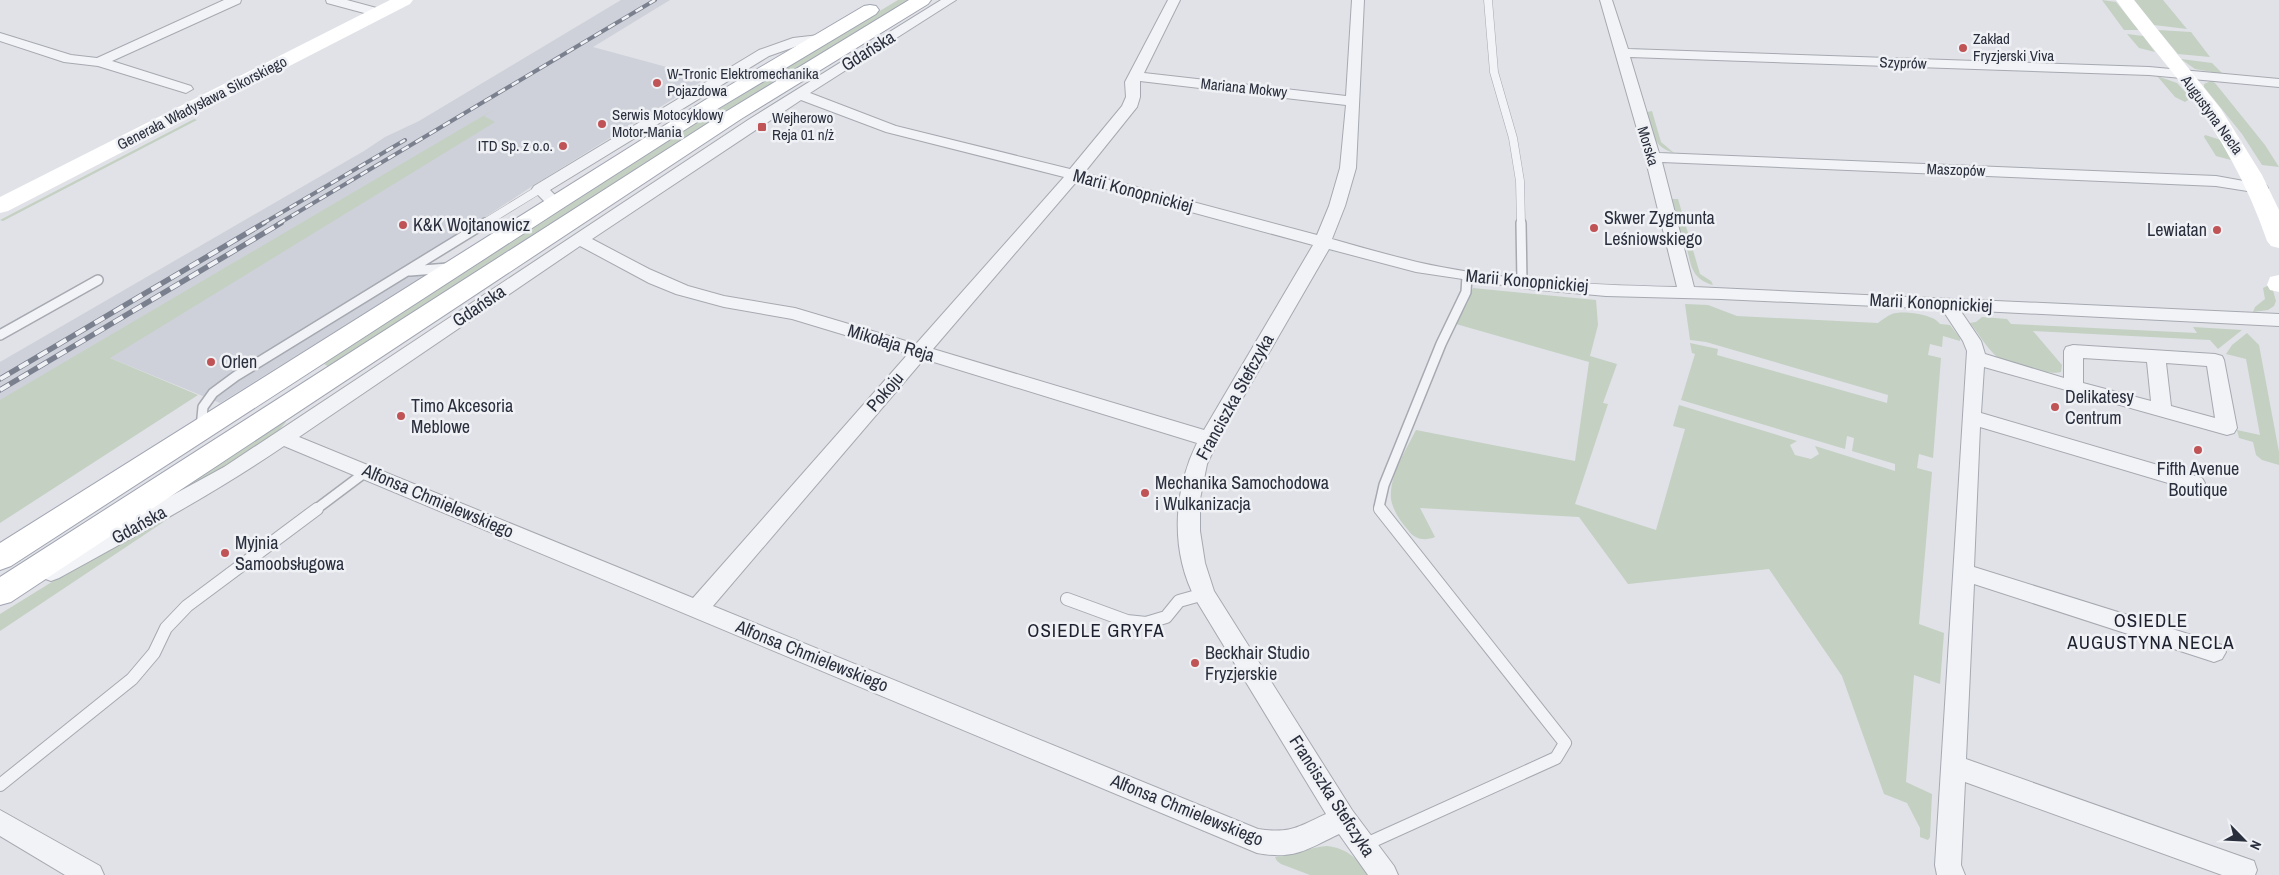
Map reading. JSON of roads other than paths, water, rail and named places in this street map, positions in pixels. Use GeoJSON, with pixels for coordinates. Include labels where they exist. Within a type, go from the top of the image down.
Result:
{"type":"FeatureCollection","features":[{"type":"Feature","properties":{"kind":"main road","name":"Generała Władysława Sikorskiego"},"geometry":{"type":"LineString","coordinates":[[0,206],[404,0]]}},
{"type":"Feature","properties":{"kind":"main road","name":"Gdańska"},"geometry":{"type":"LineString","coordinates":[[0,558],[452,268],[548,196],[886,0]]}},
{"type":"Feature","properties":{"kind":"main road","name":"Gdańska"},"geometry":{"type":"LineString","coordinates":[[0,593],[725,120],[922,0]]}},
{"type":"Feature","properties":{"kind":"main road","name":"Augustyna Necla"},"geometry":{"type":"LineString","coordinates":[[2125,0],[2231,137],[2260,188],[2279,241]]}},
{"type":"Feature","properties":{"kind":"street"},"geometry":{"type":"LineString","coordinates":[[99,62],[234,0]]}},
{"type":"Feature","properties":{"kind":"street"},"geometry":{"type":"LineString","coordinates":[[332,0],[379,13]]}},
{"type":"Feature","properties":{"kind":"street","name":"Gdańska"},"geometry":{"type":"LineString","coordinates":[[0,597],[180,502],[283,438],[799,94],[950,0]]}},
{"type":"Feature","properties":{"kind":"street"},"geometry":{"type":"LineString","coordinates":[[1135,76],[1174,0]]}},
{"type":"Feature","properties":{"kind":"street","name":"Franciszka Stefczyka"},"geometry":{"type":"LineString","coordinates":[[1358,0],[1351,144],[1348,168],[1323,242],[1209,439],[1196,466],[1190,493],[1188,537],[1195,573],[1204,594],[1343,819],[1384,875]]}},
{"type":"Feature","properties":{"kind":"street","name":"Morska"},"geometry":{"type":"LineString","coordinates":[[1606,0],[1652,157],[1687,293]]}},
{"type":"Feature","properties":{"kind":"street"},"geometry":{"type":"LineString","coordinates":[[0,36],[69,60],[99,62],[186,89]]}},
{"type":"Feature","properties":{"kind":"street","name":"Szyprów"},"geometry":{"type":"LineString","coordinates":[[1622,54],[2139,71],[2279,83]]}},
{"type":"Feature","properties":{"kind":"street","name":"Mariana Mokwy"},"geometry":{"type":"LineString","coordinates":[[1135,76],[1353,101]]}},
{"type":"Feature","properties":{"kind":"street","name":"Pokoju"},"geometry":{"type":"LineString","coordinates":[[697,609],[1074,175],[1132,103],[1134,93],[1132,82],[1135,76]]}},
{"type":"Feature","properties":{"kind":"street","name":"Marii Konopnickiej"},"geometry":{"type":"LineString","coordinates":[[799,94],[891,129],[1074,175],[1416,268],[1467,276],[1522,282],[1687,293],[2279,320]]}},
{"type":"Feature","properties":{"kind":"street","name":"Maszopów"},"geometry":{"type":"LineString","coordinates":[[1652,157],[2216,181],[2260,188]]}},
{"type":"Feature","properties":{"kind":"street","name":"Mikołaja Reja"},"geometry":{"type":"LineString","coordinates":[[579,239],[682,290],[703,297],[795,314],[1209,439]]}},
{"type":"Feature","properties":{"kind":"street"},"geometry":{"type":"LineString","coordinates":[[1947,304],[1972,341],[1976,358],[1971,417],[1948,866],[1951,875]]}},
{"type":"Feature","properties":{"kind":"street"},"geometry":{"type":"LineString","coordinates":[[1976,358],[2074,387],[2227,428],[2215,360],[2073,351],[2074,387]]}},
{"type":"Feature","properties":{"kind":"street"},"geometry":{"type":"LineString","coordinates":[[2156,356],[2162,411]]}},
{"type":"Feature","properties":{"kind":"street"},"geometry":{"type":"LineString","coordinates":[[1971,417],[2195,483]]}},
{"type":"Feature","properties":{"kind":"street","name":"Alfonsa Chmielewskiego"},"geometry":{"type":"LineString","coordinates":[[283,438],[367,471],[1257,841],[1275,844],[1293,843],[1343,819]]}},
{"type":"Feature","properties":{"kind":"street"},"geometry":{"type":"LineString","coordinates":[[1964,572],[2214,652]]}},
{"type":"Feature","properties":{"kind":"street"},"geometry":{"type":"LineString","coordinates":[[1953,766],[2244,870]]}},
{"type":"Feature","properties":{"kind":"street"},"geometry":{"type":"LineString","coordinates":[[0,822],[90,875]]}},
{"type":"Feature","properties":{"kind":"lane"},"geometry":{"type":"LineString","coordinates":[[1488,0],[1494,72],[1513,138],[1520,181],[1522,282]]}},
{"type":"Feature","properties":{"kind":"lane"},"geometry":{"type":"LineString","coordinates":[[201,428],[203,407],[213,393],[236,376],[409,271],[548,196]]}},
{"type":"Feature","properties":{"kind":"lane"},"geometry":{"type":"LineString","coordinates":[[409,271],[452,268]]}},
{"type":"Feature","properties":{"kind":"lane"},"geometry":{"type":"LineString","coordinates":[[1363,846],[1556,758],[1564,743],[1379,507],[1384,485],[1414,415],[1441,344],[1466,292],[1467,276]]}},
{"type":"Feature","properties":{"kind":"lane"},"geometry":{"type":"LineString","coordinates":[[0,335],[98,280]]}},
{"type":"Feature","properties":{"kind":"lane"},"geometry":{"type":"LineString","coordinates":[[0,785],[132,679],[154,653],[166,628],[187,606],[367,471]]}},
{"type":"Feature","properties":{"kind":"lane"},"geometry":{"type":"LineString","coordinates":[[1067,599],[1127,621],[1146,623],[1166,617],[1179,601],[1204,594]]}},
{"type":"Feature","properties":{"kind":"railway"},"geometry":{"type":"LineString","coordinates":[[278,224],[655,0]]}},
{"type":"Feature","properties":{"kind":"railway"},"geometry":{"type":"LineString","coordinates":[[262,224],[405,140]]}},
{"type":"Feature","properties":{"kind":"railway"},"geometry":{"type":"LineString","coordinates":[[0,379],[264,223]]}},
{"type":"Feature","properties":{"kind":"railway"},"geometry":{"type":"LineString","coordinates":[[0,390],[281,223]]}},
{"type":"Feature","properties":{"kind":"place","name":"Zakład Fryzjerski Viva"},"geometry":{"type":"Point","coordinates":[1963,48]}},
{"type":"Feature","properties":{"kind":"place","name":"W-Tronic Elektromechanika Pojazdowa"},"geometry":{"type":"Point","coordinates":[657,83]}},
{"type":"Feature","properties":{"kind":"place","name":"Serwis Motocyklowy Motor-Mania"},"geometry":{"type":"Point","coordinates":[602,124]}},
{"type":"Feature","properties":{"kind":"place","name":"Wejherowo Reja 01 n/ż"},"geometry":{"type":"Point","coordinates":[762,127]}},
{"type":"Feature","properties":{"kind":"place","name":"ITD Sp. z o.o."},"geometry":{"type":"Point","coordinates":[563,146]}},
{"type":"Feature","properties":{"kind":"place","name":"K&K Wojtanowicz"},"geometry":{"type":"Point","coordinates":[403,225]}},
{"type":"Feature","properties":{"kind":"place","name":"Skwer Zygmunta Leśniowskiego"},"geometry":{"type":"Point","coordinates":[1594,228]}},
{"type":"Feature","properties":{"kind":"place","name":"Lewiatan"},"geometry":{"type":"Point","coordinates":[2217,230]}},
{"type":"Feature","properties":{"kind":"place","name":"Orlen"},"geometry":{"type":"Point","coordinates":[211,362]}},
{"type":"Feature","properties":{"kind":"place","name":"Delikatesy Centrum"},"geometry":{"type":"Point","coordinates":[2055,407]}},
{"type":"Feature","properties":{"kind":"place","name":"Timo Akcesoria Meblowe"},"geometry":{"type":"Point","coordinates":[401,416]}},
{"type":"Feature","properties":{"kind":"place","name":"Fifth Avenue Boutique"},"geometry":{"type":"Point","coordinates":[2198,450]}},
{"type":"Feature","properties":{"kind":"place","name":"Mechanika Samochodowa i Wulkanizacja"},"geometry":{"type":"Point","coordinates":[1145,493]}},
{"type":"Feature","properties":{"kind":"place","name":"Myjnia Samoobsługowa"},"geometry":{"type":"Point","coordinates":[225,553]}},
{"type":"Feature","properties":{"kind":"place","name":"Beckhair Studio Fryzjerskie"},"geometry":{"type":"Point","coordinates":[1195,663]}},
{"type":"Feature","properties":{"kind":"district","name":"OSIEDLE GRYFA"},"geometry":{"type":"Point","coordinates":[1096,630]}},
{"type":"Feature","properties":{"kind":"district","name":"OSIEDLE AUGUSTYNA NECLA"},"geometry":{"type":"Point","coordinates":[2151,631]}}]}
